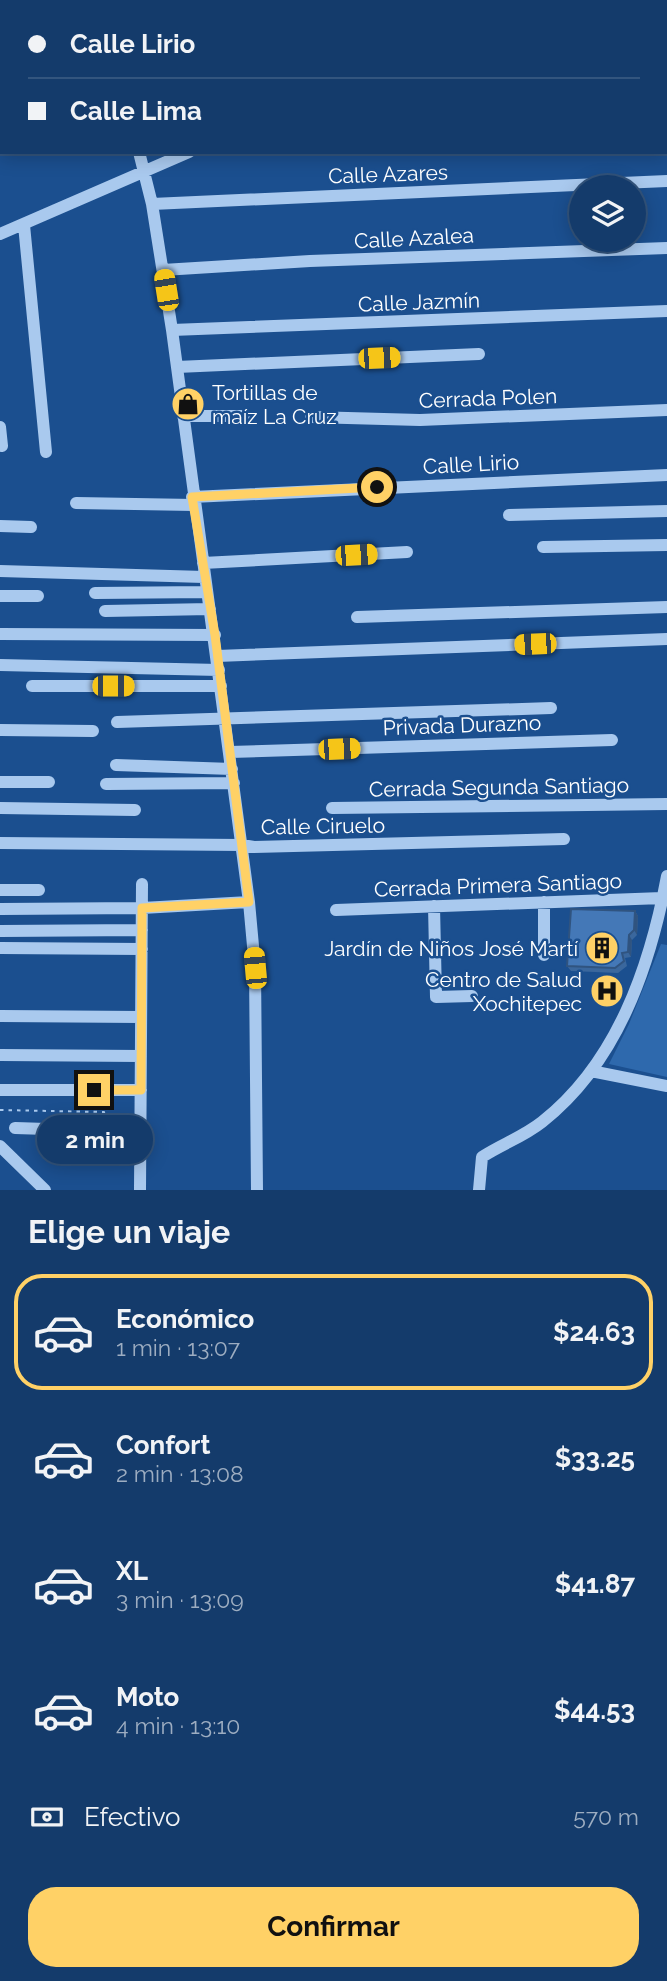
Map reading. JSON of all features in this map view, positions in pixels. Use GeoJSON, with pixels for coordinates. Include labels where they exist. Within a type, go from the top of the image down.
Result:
{"type":"FeatureCollection","features":[{"type":"Feature","properties":{"kind":"street"},"geometry":{"type":"LineString","coordinates":[[140,154],[152,204],[172,330],[249,902],[255,968],[257,1190]]}},
{"type":"Feature","properties":{"kind":"street"},"geometry":{"type":"LineString","coordinates":[[0,234],[185,154]]}},
{"type":"Feature","properties":{"kind":"street","name":"Calle Azares"},"geometry":{"type":"LineString","coordinates":[[152,204],[667,181]]}},
{"type":"Feature","properties":{"kind":"street"},"geometry":{"type":"LineString","coordinates":[[24,225],[46,452]]}},
{"type":"Feature","properties":{"kind":"street","name":"Calle Azalea"},"geometry":{"type":"LineString","coordinates":[[163,270],[310,261],[667,248]]}},
{"type":"Feature","properties":{"kind":"street","name":"Calle Jazmín"},"geometry":{"type":"LineString","coordinates":[[172,330],[667,311]]}},
{"type":"Feature","properties":{"kind":"street"},"geometry":{"type":"LineString","coordinates":[[177,367],[479,354]]}},
{"type":"Feature","properties":{"kind":"street","name":"Cerrada Polen"},"geometry":{"type":"LineString","coordinates":[[311,417],[420,420],[667,410]]}},
{"type":"Feature","properties":{"kind":"street"},"geometry":{"type":"LineString","coordinates":[[183,416],[246,416]]}},
{"type":"Feature","properties":{"kind":"street"},"geometry":{"type":"LineString","coordinates":[[0,427],[2,446]]}},
{"type":"Feature","properties":{"kind":"street","name":"Calle Lirio"},"geometry":{"type":"LineString","coordinates":[[76,503],[193,501],[667,475]]}},
{"type":"Feature","properties":{"kind":"street"},"geometry":{"type":"LineString","coordinates":[[509,515],[667,511]]}},
{"type":"Feature","properties":{"kind":"street"},"geometry":{"type":"LineString","coordinates":[[0,526],[31,527]]}},
{"type":"Feature","properties":{"kind":"street"},"geometry":{"type":"LineString","coordinates":[[543,547],[667,545]]}},
{"type":"Feature","properties":{"kind":"street"},"geometry":{"type":"LineString","coordinates":[[202,563],[407,552]]}},
{"type":"Feature","properties":{"kind":"street"},"geometry":{"type":"LineString","coordinates":[[0,572],[204,577]]}},
{"type":"Feature","properties":{"kind":"street"},"geometry":{"type":"LineString","coordinates":[[94,593],[207,592]]}},
{"type":"Feature","properties":{"kind":"street"},"geometry":{"type":"LineString","coordinates":[[0,596],[38,596]]}},
{"type":"Feature","properties":{"kind":"street"},"geometry":{"type":"LineString","coordinates":[[357,617],[667,607]]}},
{"type":"Feature","properties":{"kind":"street"},"geometry":{"type":"LineString","coordinates":[[105,611],[211,609]]}},
{"type":"Feature","properties":{"kind":"street"},"geometry":{"type":"LineString","coordinates":[[0,634],[215,635]]}},
{"type":"Feature","properties":{"kind":"street"},"geometry":{"type":"LineString","coordinates":[[0,665],[218,663],[667,639]]}},
{"type":"Feature","properties":{"kind":"street"},"geometry":{"type":"LineString","coordinates":[[32,685],[221,686]]}},
{"type":"Feature","properties":{"kind":"street"},"geometry":{"type":"LineString","coordinates":[[117,722],[551,708]]}},
{"type":"Feature","properties":{"kind":"street"},"geometry":{"type":"LineString","coordinates":[[0,730],[93,731]]}},
{"type":"Feature","properties":{"kind":"street","name":"Privada Durazno"},"geometry":{"type":"LineString","coordinates":[[230,752],[612,740]]}},
{"type":"Feature","properties":{"kind":"street"},"geometry":{"type":"LineString","coordinates":[[116,765],[232,769]]}},
{"type":"Feature","properties":{"kind":"street"},"geometry":{"type":"LineString","coordinates":[[0,782],[49,782]]}},
{"type":"Feature","properties":{"kind":"street"},"geometry":{"type":"LineString","coordinates":[[106,784],[234,783]]}},
{"type":"Feature","properties":{"kind":"street","name":"Cerrada Segunda Santiago"},"geometry":{"type":"LineString","coordinates":[[332,808],[667,804]]}},
{"type":"Feature","properties":{"kind":"street"},"geometry":{"type":"LineString","coordinates":[[0,808],[135,810]]}},
{"type":"Feature","properties":{"kind":"street","name":"Calle Ciruelo"},"geometry":{"type":"LineString","coordinates":[[0,843],[254,847],[564,839]]}},
{"type":"Feature","properties":{"kind":"street"},"geometry":{"type":"LineString","coordinates":[[140,1190],[142,884]]}},
{"type":"Feature","properties":{"kind":"street"},"geometry":{"type":"LineString","coordinates":[[479,1190],[482,1157],[523,1137],[566,1101],[614,1037],[645,965],[665,887]]}},
{"type":"Feature","properties":{"kind":"street","name":"Cerrada Primera Santiago"},"geometry":{"type":"LineString","coordinates":[[336,910],[544,902],[665,887]]}},
{"type":"Feature","properties":{"kind":"street"},"geometry":{"type":"LineString","coordinates":[[0,890],[39,890]]}},
{"type":"Feature","properties":{"kind":"street"},"geometry":{"type":"LineString","coordinates":[[0,909],[142,908],[249,902]]}},
{"type":"Feature","properties":{"kind":"street"},"geometry":{"type":"LineString","coordinates":[[544,902],[544,955]]}},
{"type":"Feature","properties":{"kind":"street"},"geometry":{"type":"LineString","coordinates":[[434,906],[436,997],[472,996]]}},
{"type":"Feature","properties":{"kind":"street"},"geometry":{"type":"LineString","coordinates":[[0,931],[142,930]]}},
{"type":"Feature","properties":{"kind":"street"},"geometry":{"type":"LineString","coordinates":[[0,948],[142,949]]}},
{"type":"Feature","properties":{"kind":"street"},"geometry":{"type":"LineString","coordinates":[[0,1016],[141,1017]]}},
{"type":"Feature","properties":{"kind":"street"},"geometry":{"type":"LineString","coordinates":[[0,1055],[141,1056]]}},
{"type":"Feature","properties":{"kind":"street"},"geometry":{"type":"LineString","coordinates":[[591,1071],[667,1086]]}},
{"type":"Feature","properties":{"kind":"street"},"geometry":{"type":"LineString","coordinates":[[0,1090],[141,1090]]}},
{"type":"Feature","properties":{"kind":"street"},"geometry":{"type":"LineString","coordinates":[[15,1128],[141,1132]]}},
{"type":"Feature","properties":{"kind":"street"},"geometry":{"type":"LineString","coordinates":[[0,1146],[45,1190]]}},
{"type":"Feature","properties":{"kind":"street"},"geometry":{"type":"LineString","coordinates":[[0,1163],[17,1163]]}},
{"type":"Feature","properties":{"kind":"path"},"geometry":{"type":"LineString","coordinates":[[0,1110],[104,1112],[107,1129]]}},
{"type":"Feature","properties":{"kind":"shaded area"},"geometry":{"type":"Polygon","coordinates":[[[661,944],[667,945],[667,1077],[609,1064],[629,1024],[661,944]]]}},
{"type":"Feature","properties":{"kind":"building","name":"Jardín de Niños José Martí"},"geometry":{"type":"Polygon","coordinates":[[[571,909],[635,911],[634,930],[629,935],[628,952],[622,953],[624,961],[615,968],[567,966],[571,909]]]}},
{"type":"Feature","properties":{"kind":"place","name":"Tortillas de maíz La Cruz"},"geometry":{"type":"Point","coordinates":[188,404]}},
{"type":"Feature","properties":{"kind":"place","name":"Jardín de Niños José Martí"},"geometry":{"type":"Point","coordinates":[602,948]}},
{"type":"Feature","properties":{"kind":"place","name":"Centro de Salud Xochitepec"},"geometry":{"type":"Point","coordinates":[607,991]}},
{"type":"Feature","properties":{"kind":"route"},"geometry":{"type":"LineString","coordinates":[[94,1090],[141,1090],[142,908],[249,902],[215,635],[192,497],[377,487]]}}]}
